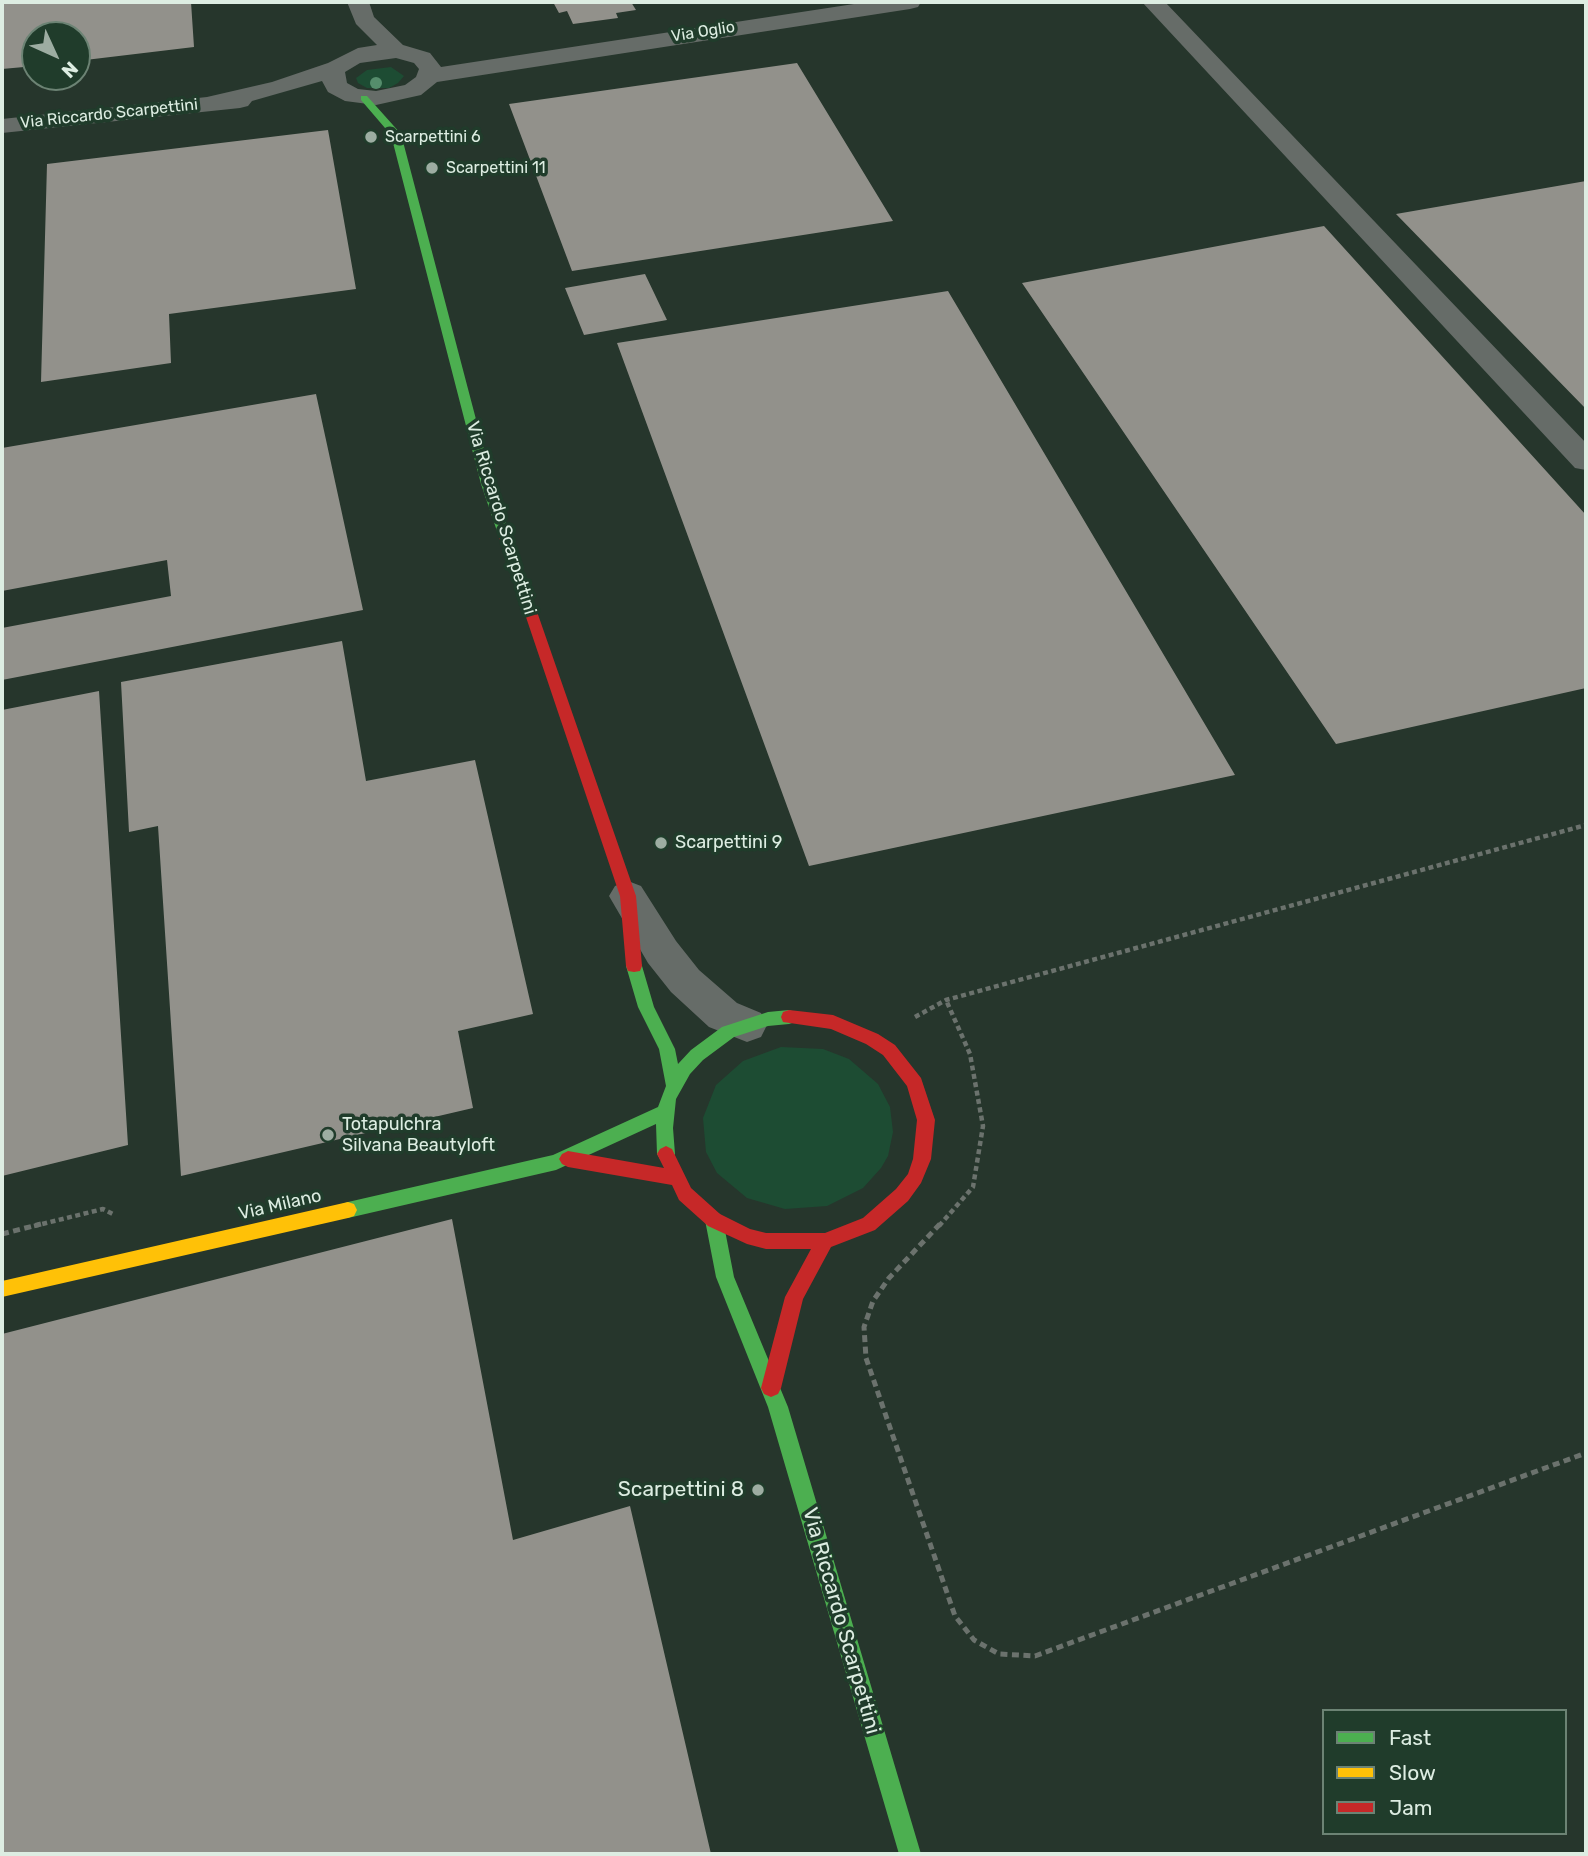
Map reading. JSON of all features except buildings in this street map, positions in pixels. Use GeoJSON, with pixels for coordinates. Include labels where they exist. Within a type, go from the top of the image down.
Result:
{"type":"FeatureCollection","features":[{"type":"Feature","properties":{"kind":"street","name":"Via Oglio"},"geometry":{"type":"LineString","coordinates":[[354,95],[390,97],[421,75],[857,5],[910,2]]}},
{"type":"Feature","properties":{"kind":"street"},"geometry":{"type":"LineString","coordinates":[[1153,2],[1586,461]]}},
{"type":"Feature","properties":{"kind":"street"},"geometry":{"type":"LineString","coordinates":[[361,11],[421,75],[396,134]]}},
{"type":"Feature","properties":{"kind":"street"},"geometry":{"type":"LineString","coordinates":[[354,95],[332,81],[344,63],[361,11]]}},
{"type":"Feature","properties":{"kind":"street","name":"Via Riccardo Scarpettini"},"geometry":{"type":"LineString","coordinates":[[216,102],[279,88],[381,51],[396,51]]}},
{"type":"Feature","properties":{"kind":"street","name":"Via Riccardo Scarpettini"},"geometry":{"type":"LineString","coordinates":[[2,127],[216,102],[354,95],[396,134],[487,484],[628,896],[662,952],[685,981],[723,1015],[747,1025]]}},
{"type":"Feature","properties":{"kind":"street","name":"Via Riccardo Scarpettini"},"geometry":{"type":"LineString","coordinates":[[628,896],[635,974],[646,1007],[667,1049],[674,1085]]}},
{"type":"Feature","properties":{"kind":"street"},"geometry":{"type":"LineString","coordinates":[[812,1018],[853,1029],[889,1051],[915,1083],[922,1100],[926,1139],[915,1178],[902,1195],[869,1224],[825,1241],[766,1241],[747,1236],[713,1220],[685,1194],[664,1146],[666,1111],[674,1085],[697,1055],[729,1032],[747,1025],[768,1019],[812,1018]]}},
{"type":"Feature","properties":{"kind":"street","name":"Via Milano"},"geometry":{"type":"LineString","coordinates":[[2,1289],[568,1159],[666,1111]]}},
{"type":"Feature","properties":{"kind":"street","name":"Via Milano"},"geometry":{"type":"LineString","coordinates":[[568,1159],[676,1178]]}},
{"type":"Feature","properties":{"kind":"street","name":"Via Riccardo Scarpettini"},"geometry":{"type":"LineString","coordinates":[[713,1220],[725,1277],[771,1388],[910,1854]]}},
{"type":"Feature","properties":{"kind":"street"},"geometry":{"type":"LineString","coordinates":[[771,1388],[794,1297],[825,1241]]}},
{"type":"Feature","properties":{"kind":"path"},"geometry":{"type":"LineString","coordinates":[[1586,825],[946,1000],[970,1054],[983,1126],[973,1187],[889,1278],[873,1301],[864,1327],[866,1358],[955,1616],[974,1640],[999,1654],[1035,1656],[1586,1453]]}},
{"type":"Feature","properties":{"kind":"path"},"geometry":{"type":"LineString","coordinates":[[2,1234],[103,1209],[124,1220]]}},
{"type":"Feature","properties":{"kind":"green space"},"geometry":{"type":"Polygon","coordinates":[[[391,67],[404,76],[389,88],[367,88],[358,83],[356,78],[367,70],[391,67]]]}},
{"type":"Feature","properties":{"kind":"green space"},"geometry":{"type":"Polygon","coordinates":[[[781,1047],[823,1049],[849,1059],[878,1084],[890,1107],[893,1132],[888,1156],[881,1168],[863,1188],[827,1206],[785,1209],[747,1198],[717,1173],[706,1152],[703,1118],[716,1085],[743,1061],[781,1047]]]}},
{"type":"Feature","properties":{"kind":"traffic: fast"},"geometry":{"type":"LineString","coordinates":[[364,98],[396,134],[487,484],[505,537]]}},
{"type":"Feature","properties":{"kind":"traffic: fast"},"geometry":{"type":"LineString","coordinates":[[634,966],[646,1007],[667,1049],[674,1085]]}},
{"type":"Feature","properties":{"kind":"traffic: fast"},"geometry":{"type":"LineString","coordinates":[[666,1154],[664,1128],[668,1098],[684,1069],[697,1055],[728,1032],[768,1019],[789,1017]]}},
{"type":"Feature","properties":{"kind":"traffic: fast"},"geometry":{"type":"LineString","coordinates":[[348,1210],[556,1162],[666,1111]]}},
{"type":"Feature","properties":{"kind":"traffic: fast"},"geometry":{"type":"LineString","coordinates":[[714,1220],[725,1277],[778,1407],[910,1854]]}},
{"type":"Feature","properties":{"kind":"traffic: slow"},"geometry":{"type":"LineString","coordinates":[[2,1289],[348,1210]]}},
{"type":"Feature","properties":{"kind":"traffic: jam"},"geometry":{"type":"LineString","coordinates":[[505,537],[628,896],[634,966]]}},
{"type":"Feature","properties":{"kind":"traffic: jam"},"geometry":{"type":"LineString","coordinates":[[666,1154],[685,1194],[714,1220],[747,1236],[766,1241],[825,1241],[869,1224],[902,1195],[915,1178],[922,1159],[926,1120],[915,1083],[889,1050],[872,1039],[833,1022],[789,1017]]}},
{"type":"Feature","properties":{"kind":"traffic: jam"},"geometry":{"type":"LineString","coordinates":[[568,1159],[676,1178]]}},
{"type":"Feature","properties":{"kind":"traffic: jam"},"geometry":{"type":"LineString","coordinates":[[771,1388],[794,1297],[825,1241]]}},
{"type":"Feature","properties":{"kind":"place","name":"Scarpettini 6"},"geometry":{"type":"Point","coordinates":[371,137]}},
{"type":"Feature","properties":{"kind":"place","name":"Scarpettini 11"},"geometry":{"type":"Point","coordinates":[432,168]}},
{"type":"Feature","properties":{"kind":"place","name":"Scarpettini 9"},"geometry":{"type":"Point","coordinates":[661,843]}},
{"type":"Feature","properties":{"kind":"place","name":"Totapulchra Silvana Beautyloft"},"geometry":{"type":"Point","coordinates":[328,1135]}},
{"type":"Feature","properties":{"kind":"place","name":"Scarpettini 8"},"geometry":{"type":"Point","coordinates":[758,1490]}}]}
